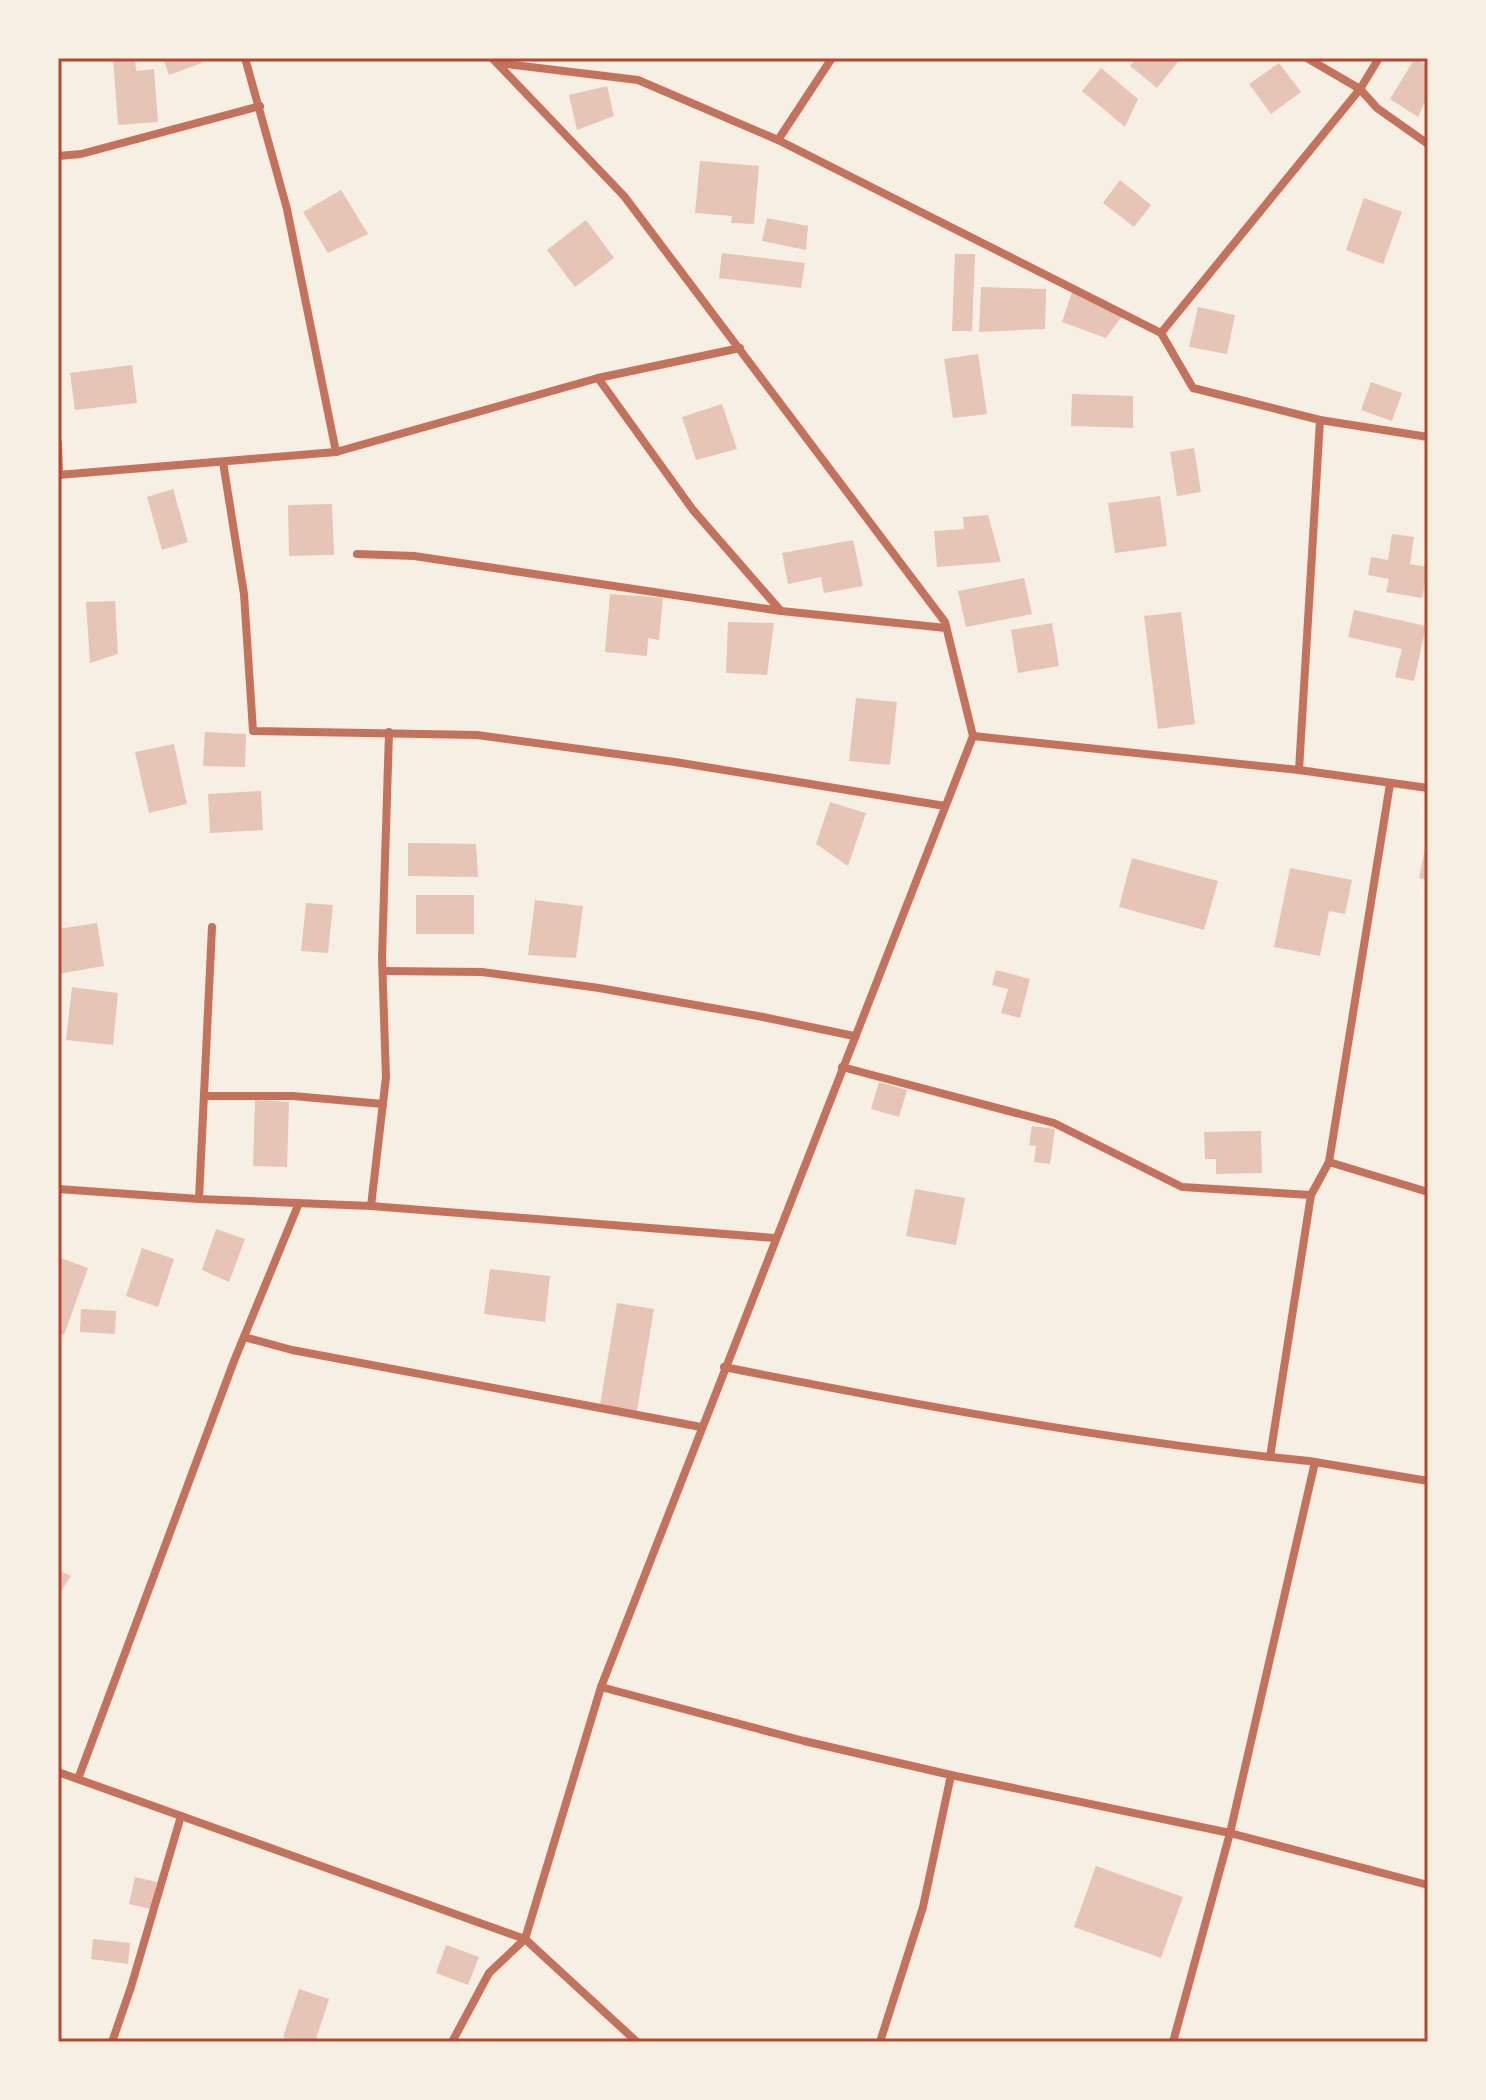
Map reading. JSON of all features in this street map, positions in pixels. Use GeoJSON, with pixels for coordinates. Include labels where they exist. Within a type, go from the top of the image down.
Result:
{"type":"FeatureCollection","features":[{"type":"Feature","properties":{"kind":"street"},"geometry":{"type":"LineString","coordinates":[[245,58],[287,209],[336,452]]}},
{"type":"Feature","properties":{"kind":"street"},"geometry":{"type":"LineString","coordinates":[[778,140],[832,58]]}},
{"type":"Feature","properties":{"kind":"street"},"geometry":{"type":"LineString","coordinates":[[1307,58],[1360,89],[1377,108],[1428,144]]}},
{"type":"Feature","properties":{"kind":"street"},"geometry":{"type":"LineString","coordinates":[[1161,333],[1360,89],[1379,58]]}},
{"type":"Feature","properties":{"kind":"street"},"geometry":{"type":"LineString","coordinates":[[494,60],[638,80],[778,140],[1161,333],[1193,388],[1320,420],[1428,437]]}},
{"type":"Feature","properties":{"kind":"street"},"geometry":{"type":"LineString","coordinates":[[452,2042],[489,1973],[525,1939],[601,1687],[973,736],[945,622],[624,196],[494,60]]}},
{"type":"Feature","properties":{"kind":"street"},"geometry":{"type":"LineString","coordinates":[[58,156],[81,154],[260,106]]}},
{"type":"Feature","properties":{"kind":"street"},"geometry":{"type":"LineString","coordinates":[[58,443],[59,475],[336,452],[598,378],[740,348]]}},
{"type":"Feature","properties":{"kind":"street"},"geometry":{"type":"LineString","coordinates":[[598,378],[693,510],[781,611]]}},
{"type":"Feature","properties":{"kind":"street"},"geometry":{"type":"LineString","coordinates":[[1299,770],[1320,420]]}},
{"type":"Feature","properties":{"kind":"street"},"geometry":{"type":"LineString","coordinates":[[223,462],[244,594],[253,731],[493,737],[675,762],[945,806]]}},
{"type":"Feature","properties":{"kind":"street"},"geometry":{"type":"LineString","coordinates":[[357,554],[414,556],[781,611],[946,628]]}},
{"type":"Feature","properties":{"kind":"street"},"geometry":{"type":"LineString","coordinates":[[371,1206],[386,1077],[383,971],[389,732]]}},
{"type":"Feature","properties":{"kind":"street"},"geometry":{"type":"LineString","coordinates":[[973,736],[1299,770],[1428,788]]}},
{"type":"Feature","properties":{"kind":"street"},"geometry":{"type":"LineString","coordinates":[[1270,1457],[1311,1195],[1329,1162],[1390,784]]}},
{"type":"Feature","properties":{"kind":"street"},"geometry":{"type":"LineString","coordinates":[[199,1199],[212,927]]}},
{"type":"Feature","properties":{"kind":"street"},"geometry":{"type":"LineString","coordinates":[[383,971],[482,972],[599,988],[854,1036]]}},
{"type":"Feature","properties":{"kind":"street"},"geometry":{"type":"LineString","coordinates":[[842,1067],[1054,1123],[1182,1187],[1311,1195]]}},
{"type":"Feature","properties":{"kind":"street"},"geometry":{"type":"LineString","coordinates":[[204,1096],[293,1096],[383,1104]]}},
{"type":"Feature","properties":{"kind":"street"},"geometry":{"type":"LineString","coordinates":[[1329,1162],[1428,1192]]}},
{"type":"Feature","properties":{"kind":"street"},"geometry":{"type":"LineString","coordinates":[[58,1189],[371,1206],[775,1238]]}},
{"type":"Feature","properties":{"kind":"street"},"geometry":{"type":"LineString","coordinates":[[78,1779],[121,1657],[299,1203]]}},
{"type":"Feature","properties":{"kind":"street"},"geometry":{"type":"LineString","coordinates":[[244,1337],[292,1350],[701,1427]]}},
{"type":"Feature","properties":{"kind":"street"},"geometry":{"type":"LineString","coordinates":[[724,1367],[903,1403],[1135,1442],[1315,1462],[1428,1481]]}},
{"type":"Feature","properties":{"kind":"street"},"geometry":{"type":"LineString","coordinates":[[1173,2042],[1230,1833],[1315,1462]]}},
{"type":"Feature","properties":{"kind":"street"},"geometry":{"type":"LineString","coordinates":[[601,1687],[804,1741],[1230,1833],[1428,1885]]}},
{"type":"Feature","properties":{"kind":"street"},"geometry":{"type":"LineString","coordinates":[[58,1772],[525,1939],[637,2042]]}},
{"type":"Feature","properties":{"kind":"street"},"geometry":{"type":"LineString","coordinates":[[880,2042],[923,1907],[951,1775]]}},
{"type":"Feature","properties":{"kind":"street"},"geometry":{"type":"LineString","coordinates":[[112,2042],[181,1816]]}},
{"type":"Feature","properties":{"kind":"building"},"geometry":{"type":"Polygon","coordinates":[[[113,58],[135,58],[136,71],[154,69],[158,122],[118,125],[113,58]]]}},
{"type":"Feature","properties":{"kind":"building"},"geometry":{"type":"Polygon","coordinates":[[[163,58],[200,58],[202,63],[169,75],[163,58]]]}},
{"type":"Feature","properties":{"kind":"building"},"geometry":{"type":"Polygon","coordinates":[[[1136,58],[1181,58],[1157,88],[1130,66],[1136,58]]]}},
{"type":"Feature","properties":{"kind":"building"},"geometry":{"type":"Polygon","coordinates":[[[1415,58],[1428,66],[1428,95],[1418,117],[1390,99],[1415,58]]]}},
{"type":"Feature","properties":{"kind":"building"},"geometry":{"type":"Polygon","coordinates":[[[1279,63],[1301,92],[1271,114],[1249,84],[1279,63]]]}},
{"type":"Feature","properties":{"kind":"building"},"geometry":{"type":"Polygon","coordinates":[[[1101,68],[1138,99],[1125,127],[1082,91],[1101,68]]]}},
{"type":"Feature","properties":{"kind":"building"},"geometry":{"type":"Polygon","coordinates":[[[607,86],[614,116],[577,130],[569,95],[607,86]]]}},
{"type":"Feature","properties":{"kind":"building"},"geometry":{"type":"Polygon","coordinates":[[[700,161],[759,166],[754,224],[731,223],[732,216],[695,213],[700,161]]]}},
{"type":"Feature","properties":{"kind":"building"},"geometry":{"type":"Polygon","coordinates":[[[1120,180],[1151,205],[1134,227],[1103,203],[1120,180]]]}},
{"type":"Feature","properties":{"kind":"building"},"geometry":{"type":"Polygon","coordinates":[[[341,190],[368,234],[328,253],[303,212],[341,190]]]}},
{"type":"Feature","properties":{"kind":"building"},"geometry":{"type":"Polygon","coordinates":[[[1364,198],[1402,212],[1383,264],[1346,250],[1364,198]]]}},
{"type":"Feature","properties":{"kind":"building"},"geometry":{"type":"Polygon","coordinates":[[[767,218],[808,226],[806,250],[762,241],[767,218]]]}},
{"type":"Feature","properties":{"kind":"building"},"geometry":{"type":"Polygon","coordinates":[[[586,220],[614,258],[575,287],[547,250],[586,220]]]}},
{"type":"Feature","properties":{"kind":"building"},"geometry":{"type":"Polygon","coordinates":[[[722,253],[805,263],[801,288],[719,278],[722,253]]]}},
{"type":"Feature","properties":{"kind":"building"},"geometry":{"type":"Polygon","coordinates":[[[955,254],[975,254],[972,331],[952,331],[955,254]]]}},
{"type":"Feature","properties":{"kind":"building"},"geometry":{"type":"Polygon","coordinates":[[[981,287],[1046,289],[1045,329],[979,332],[981,287]]]}},
{"type":"Feature","properties":{"kind":"building"},"geometry":{"type":"Polygon","coordinates":[[[1072,292],[1126,311],[1106,338],[1062,322],[1072,292]]]}},
{"type":"Feature","properties":{"kind":"building"},"geometry":{"type":"Polygon","coordinates":[[[1198,307],[1235,315],[1227,354],[1189,347],[1198,307]]]}},
{"type":"Feature","properties":{"kind":"building"},"geometry":{"type":"Polygon","coordinates":[[[978,354],[987,414],[953,418],[944,359],[978,354]]]}},
{"type":"Feature","properties":{"kind":"building"},"geometry":{"type":"Polygon","coordinates":[[[132,365],[137,403],[75,410],[70,373],[132,365]]]}},
{"type":"Feature","properties":{"kind":"building"},"geometry":{"type":"Polygon","coordinates":[[[1371,382],[1402,393],[1392,421],[1361,410],[1371,382]]]}},
{"type":"Feature","properties":{"kind":"building"},"geometry":{"type":"Polygon","coordinates":[[[1072,394],[1133,396],[1133,428],[1071,426],[1072,394]]]}},
{"type":"Feature","properties":{"kind":"building"},"geometry":{"type":"Polygon","coordinates":[[[722,404],[737,449],[696,460],[682,417],[722,404]]]}},
{"type":"Feature","properties":{"kind":"building"},"geometry":{"type":"Polygon","coordinates":[[[1194,448],[1201,492],[1177,496],[1170,452],[1194,448]]]}},
{"type":"Feature","properties":{"kind":"building"},"geometry":{"type":"Polygon","coordinates":[[[173,489],[188,542],[162,550],[147,497],[173,489]]]}},
{"type":"Feature","properties":{"kind":"building"},"geometry":{"type":"Polygon","coordinates":[[[1160,496],[1167,546],[1115,553],[1108,503],[1160,496]]]}},
{"type":"Feature","properties":{"kind":"building"},"geometry":{"type":"Polygon","coordinates":[[[332,504],[334,555],[289,556],[288,505],[332,504]]]}},
{"type":"Feature","properties":{"kind":"building"},"geometry":{"type":"Polygon","coordinates":[[[988,515],[1001,562],[937,567],[934,531],[964,529],[963,517],[988,515]]]}},
{"type":"Feature","properties":{"kind":"building"},"geometry":{"type":"Polygon","coordinates":[[[1392,534],[1414,537],[1410,564],[1428,567],[1422,598],[1386,592],[1389,579],[1368,575],[1371,557],[1388,560],[1392,534]]]}},
{"type":"Feature","properties":{"kind":"building"},"geometry":{"type":"Polygon","coordinates":[[[853,540],[863,586],[824,593],[821,577],[788,584],[782,553],[853,540]]]}},
{"type":"Feature","properties":{"kind":"building"},"geometry":{"type":"Polygon","coordinates":[[[1024,578],[1032,614],[966,627],[958,591],[1024,578]]]}},
{"type":"Feature","properties":{"kind":"building"},"geometry":{"type":"Polygon","coordinates":[[[610,594],[663,598],[659,640],[648,638],[647,656],[605,652],[610,594]]]}},
{"type":"Feature","properties":{"kind":"building"},"geometry":{"type":"Polygon","coordinates":[[[115,601],[118,654],[90,663],[86,602],[115,601]]]}},
{"type":"Feature","properties":{"kind":"building"},"geometry":{"type":"Polygon","coordinates":[[[1354,610],[1426,626],[1414,681],[1395,677],[1402,649],[1348,637],[1354,610]]]}},
{"type":"Feature","properties":{"kind":"building"},"geometry":{"type":"Polygon","coordinates":[[[1181,612],[1195,724],[1158,729],[1144,616],[1181,612]]]}},
{"type":"Feature","properties":{"kind":"building"},"geometry":{"type":"Polygon","coordinates":[[[728,622],[774,623],[767,675],[726,673],[728,622]]]}},
{"type":"Feature","properties":{"kind":"building"},"geometry":{"type":"Polygon","coordinates":[[[1052,623],[1059,666],[1018,673],[1011,630],[1052,623]]]}},
{"type":"Feature","properties":{"kind":"building"},"geometry":{"type":"Polygon","coordinates":[[[856,698],[897,702],[890,765],[849,761],[856,698]]]}},
{"type":"Feature","properties":{"kind":"building"},"geometry":{"type":"Polygon","coordinates":[[[205,732],[246,734],[245,767],[203,766],[205,732]]]}},
{"type":"Feature","properties":{"kind":"building"},"geometry":{"type":"Polygon","coordinates":[[[174,744],[187,804],[149,813],[135,752],[174,744]]]}},
{"type":"Feature","properties":{"kind":"building"},"geometry":{"type":"Polygon","coordinates":[[[261,791],[263,830],[210,833],[208,794],[261,791]]]}},
{"type":"Feature","properties":{"kind":"building"},"geometry":{"type":"Polygon","coordinates":[[[830,802],[866,813],[848,866],[816,844],[830,802]]]}},
{"type":"Feature","properties":{"kind":"building"},"geometry":{"type":"Polygon","coordinates":[[[1428,838],[1428,880],[1419,878],[1428,838]]]}},
{"type":"Feature","properties":{"kind":"building"},"geometry":{"type":"Polygon","coordinates":[[[408,843],[476,844],[478,877],[408,876],[408,843]]]}},
{"type":"Feature","properties":{"kind":"building"},"geometry":{"type":"Polygon","coordinates":[[[1132,858],[1218,881],[1204,930],[1119,907],[1132,858]]]}},
{"type":"Feature","properties":{"kind":"building"},"geometry":{"type":"Polygon","coordinates":[[[1290,868],[1352,880],[1345,914],[1329,911],[1320,956],[1274,947],[1290,868]]]}},
{"type":"Feature","properties":{"kind":"building"},"geometry":{"type":"Polygon","coordinates":[[[416,895],[474,895],[474,934],[416,934],[416,895]]]}},
{"type":"Feature","properties":{"kind":"building"},"geometry":{"type":"Polygon","coordinates":[[[535,900],[583,906],[576,958],[528,955],[535,900]]]}},
{"type":"Feature","properties":{"kind":"building"},"geometry":{"type":"Polygon","coordinates":[[[306,903],[333,905],[328,953],[301,951],[306,903]]]}},
{"type":"Feature","properties":{"kind":"building"},"geometry":{"type":"Polygon","coordinates":[[[97,923],[104,966],[58,974],[58,929],[97,923]]]}},
{"type":"Feature","properties":{"kind":"building"},"geometry":{"type":"Polygon","coordinates":[[[996,970],[1030,979],[1020,1018],[1001,1013],[1008,989],[992,985],[996,970]]]}},
{"type":"Feature","properties":{"kind":"building"},"geometry":{"type":"Polygon","coordinates":[[[72,987],[118,993],[113,1045],[66,1040],[72,987]]]}},
{"type":"Feature","properties":{"kind":"building"},"geometry":{"type":"Polygon","coordinates":[[[879,1082],[907,1090],[899,1117],[871,1109],[879,1082]]]}},
{"type":"Feature","properties":{"kind":"building"},"geometry":{"type":"Polygon","coordinates":[[[255,1100],[289,1102],[287,1167],[253,1166],[255,1100]]]}},
{"type":"Feature","properties":{"kind":"building"},"geometry":{"type":"Polygon","coordinates":[[[1032,1126],[1055,1129],[1050,1164],[1034,1162],[1036,1146],[1029,1145],[1032,1126]]]}},
{"type":"Feature","properties":{"kind":"building"},"geometry":{"type":"Polygon","coordinates":[[[1261,1131],[1262,1173],[1216,1174],[1216,1159],[1205,1159],[1204,1132],[1261,1131]]]}},
{"type":"Feature","properties":{"kind":"building"},"geometry":{"type":"Polygon","coordinates":[[[915,1189],[965,1198],[956,1245],[906,1236],[915,1189]]]}},
{"type":"Feature","properties":{"kind":"building"},"geometry":{"type":"Polygon","coordinates":[[[216,1229],[245,1239],[229,1282],[202,1270],[216,1229]]]}},
{"type":"Feature","properties":{"kind":"building"},"geometry":{"type":"Polygon","coordinates":[[[142,1248],[174,1259],[158,1307],[126,1296],[142,1248]]]}},
{"type":"Feature","properties":{"kind":"building"},"geometry":{"type":"Polygon","coordinates":[[[58,1257],[88,1268],[64,1335],[58,1333],[58,1257]]]}},
{"type":"Feature","properties":{"kind":"building"},"geometry":{"type":"Polygon","coordinates":[[[490,1269],[550,1276],[545,1322],[484,1314],[490,1269]]]}},
{"type":"Feature","properties":{"kind":"building"},"geometry":{"type":"Polygon","coordinates":[[[617,1303],[654,1309],[636,1417],[599,1411],[617,1303]]]}},
{"type":"Feature","properties":{"kind":"building"},"geometry":{"type":"Polygon","coordinates":[[[81,1309],[116,1311],[115,1334],[80,1332],[81,1309]]]}},
{"type":"Feature","properties":{"kind":"building"},"geometry":{"type":"Polygon","coordinates":[[[58,1570],[71,1576],[58,1596],[58,1570]]]}},
{"type":"Feature","properties":{"kind":"building"},"geometry":{"type":"Polygon","coordinates":[[[1096,1866],[1183,1897],[1161,1958],[1074,1927],[1096,1866]]]}},
{"type":"Feature","properties":{"kind":"building"},"geometry":{"type":"Polygon","coordinates":[[[135,1877],[157,1882],[151,1909],[129,1904],[135,1877]]]}},
{"type":"Feature","properties":{"kind":"building"},"geometry":{"type":"Polygon","coordinates":[[[93,1939],[130,1943],[128,1964],[91,1959],[93,1939]]]}},
{"type":"Feature","properties":{"kind":"building"},"geometry":{"type":"Polygon","coordinates":[[[446,1945],[479,1957],[468,1985],[436,1973],[446,1945]]]}},
{"type":"Feature","properties":{"kind":"building"},"geometry":{"type":"Polygon","coordinates":[[[299,1989],[329,1999],[315,2042],[299,2042],[283,2037],[299,1989]]]}}]}
